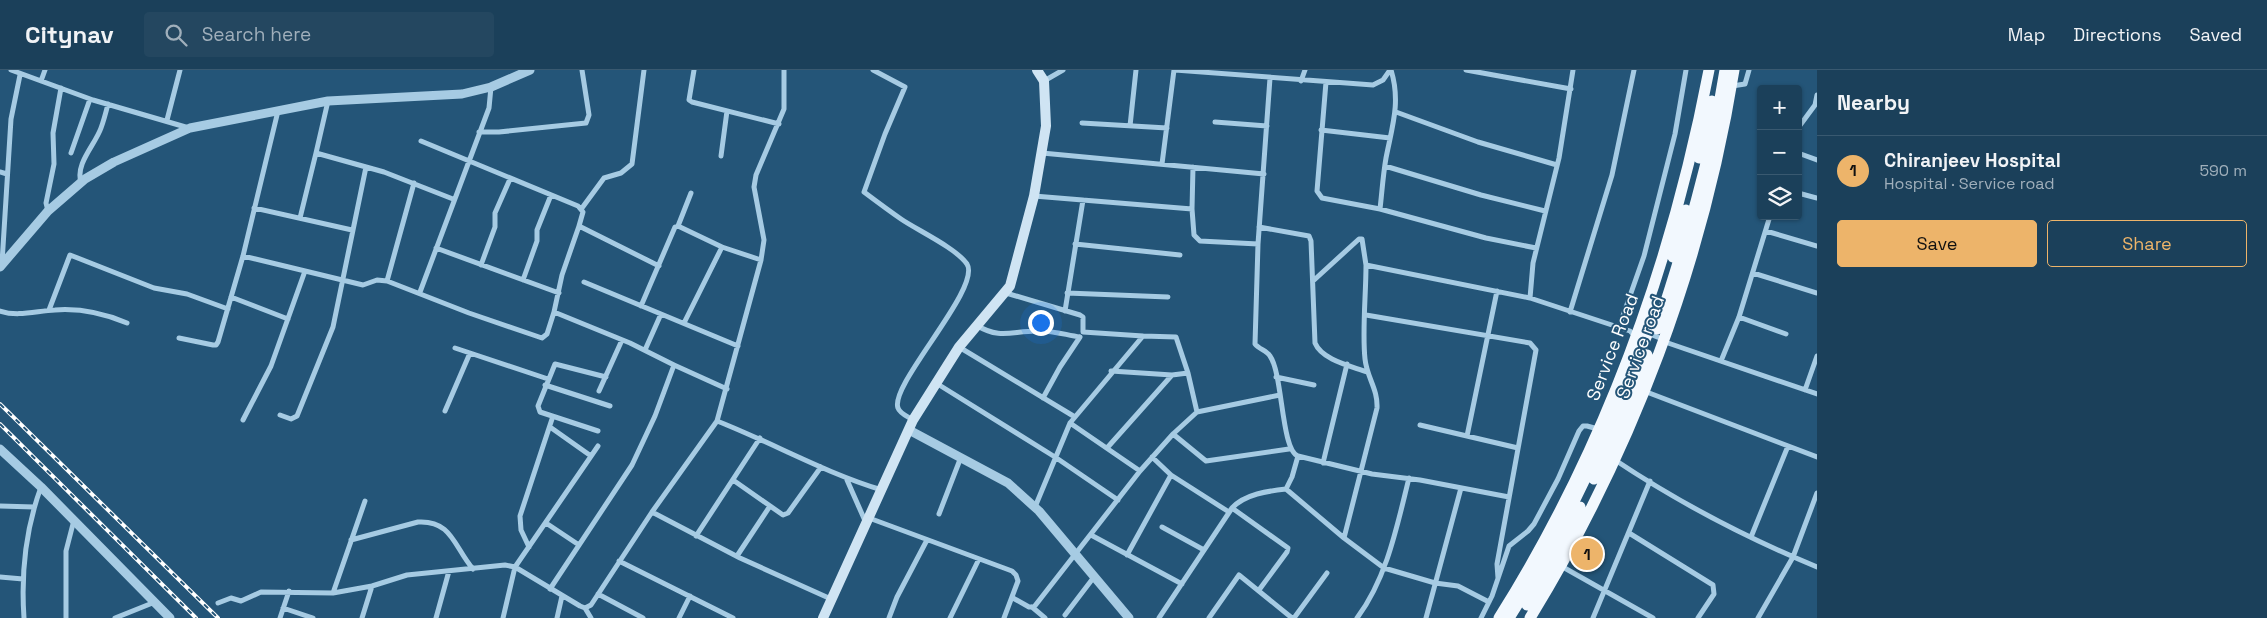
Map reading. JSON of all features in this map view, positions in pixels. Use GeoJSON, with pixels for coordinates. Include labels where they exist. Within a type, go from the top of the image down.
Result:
{"type":"FeatureCollection","features":[{"type":"Feature","properties":{"kind":"highway","name":"Service Road"},"geometry":{"type":"LineString","coordinates":[[1499,618],[1568,496],[1619,381],[1634,332],[1659,272],[1675,218],[1698,128],[1709,70]]}},
{"type":"Feature","properties":{"kind":"highway"},"geometry":{"type":"LineString","coordinates":[[1660,336],[1718,70]]}},
{"type":"Feature","properties":{"kind":"highway"},"geometry":{"type":"LineString","coordinates":[[1509,618],[1579,494],[1644,353],[1660,336],[1703,178],[1725,70]]}},
{"type":"Feature","properties":{"kind":"highway","name":"Service road"},"geometry":{"type":"LineString","coordinates":[[1530,618],[1583,525],[1615,460],[1644,390],[1660,336],[1709,192],[1734,70]]}},
{"type":"Feature","properties":{"kind":"highway"},"geometry":{"type":"LineString","coordinates":[[1518,618],[1553,561],[1607,454],[1630,403],[1644,353]]}},
{"type":"Feature","properties":{"kind":"main road"},"geometry":{"type":"LineString","coordinates":[[823,618],[911,425],[935,383],[959,347],[975,325],[1006,293],[1010,286],[1034,196],[1046,126],[1044,81],[1037,70]]}},
{"type":"Feature","properties":{"kind":"street"},"geometry":{"type":"LineString","coordinates":[[11,70],[20,75],[90,99],[190,128]]}},
{"type":"Feature","properties":{"kind":"street"},"geometry":{"type":"LineString","coordinates":[[42,81],[44,70]]}},
{"type":"Feature","properties":{"kind":"street"},"geometry":{"type":"LineString","coordinates":[[167,120],[180,70]]}},
{"type":"Feature","properties":{"kind":"street"},"geometry":{"type":"LineString","coordinates":[[1,266],[48,211],[81,182],[114,162],[190,128],[328,100],[462,94],[491,87],[530,70]]}},
{"type":"Feature","properties":{"kind":"street"},"geometry":{"type":"LineString","coordinates":[[479,132],[499,132],[586,123],[589,116],[582,70]]}},
{"type":"Feature","properties":{"kind":"street"},"geometry":{"type":"LineString","coordinates":[[243,256],[364,285],[377,280],[388,281],[420,292],[468,313],[542,338],[547,334],[554,312],[562,275],[583,212],[582,208],[604,178],[621,173],[632,164],[644,70]]}},
{"type":"Feature","properties":{"kind":"street"},"geometry":{"type":"LineString","coordinates":[[694,70],[689,100],[779,124]]}},
{"type":"Feature","properties":{"kind":"street"},"geometry":{"type":"LineString","coordinates":[[585,608],[591,605],[652,512],[717,421],[761,260],[764,240],[754,187],[756,175],[784,109],[784,70]]}},
{"type":"Feature","properties":{"kind":"street"},"geometry":{"type":"LineString","coordinates":[[873,70],[905,87],[884,134],[864,192],[901,219],[959,256],[969,269],[958,301],[907,379],[898,400],[898,408],[911,425],[961,457],[1008,483],[1035,507],[1129,618]]}},
{"type":"Feature","properties":{"kind":"street"},"geometry":{"type":"LineString","coordinates":[[1044,81],[1063,70]]}},
{"type":"Feature","properties":{"kind":"street"},"geometry":{"type":"LineString","coordinates":[[1130,126],[1136,70]]}},
{"type":"Feature","properties":{"kind":"street"},"geometry":{"type":"LineString","coordinates":[[1162,164],[1174,70],[1373,85],[1383,80],[1391,70]]}},
{"type":"Feature","properties":{"kind":"street"},"geometry":{"type":"LineString","coordinates":[[1301,80],[1305,70]]}},
{"type":"Feature","properties":{"kind":"street"},"geometry":{"type":"LineString","coordinates":[[1380,209],[1385,166],[1396,112],[1396,88],[1391,70]]}},
{"type":"Feature","properties":{"kind":"street"},"geometry":{"type":"LineString","coordinates":[[1466,70],[1483,71],[1571,88]]}},
{"type":"Feature","properties":{"kind":"street"},"geometry":{"type":"LineString","coordinates":[[1530,298],[1532,264],[1557,164],[1573,70]]}},
{"type":"Feature","properties":{"kind":"street"},"geometry":{"type":"LineString","coordinates":[[1570,312],[1612,175],[1634,70]]}},
{"type":"Feature","properties":{"kind":"street"},"geometry":{"type":"LineString","coordinates":[[1619,328],[1646,247],[1675,134],[1686,70]]}},
{"type":"Feature","properties":{"kind":"street"},"geometry":{"type":"LineString","coordinates":[[1732,86],[1745,84],[1750,70]]}},
{"type":"Feature","properties":{"kind":"street"},"geometry":{"type":"LineString","coordinates":[[1,266],[11,119],[20,75]]}},
{"type":"Feature","properties":{"kind":"street"},"geometry":{"type":"LineString","coordinates":[[1270,78],[1258,244],[1255,344],[1271,358],[1280,395],[1289,448],[1298,456],[1362,472],[1408,478],[1510,498]]}},
{"type":"Feature","properties":{"kind":"street"},"geometry":{"type":"LineString","coordinates":[[1326,82],[1321,130],[1318,195],[1326,199],[1380,209],[1486,238],[1536,248]]}},
{"type":"Feature","properties":{"kind":"street"},"geometry":{"type":"LineString","coordinates":[[420,292],[489,108],[491,87]]}},
{"type":"Feature","properties":{"kind":"street"},"geometry":{"type":"LineString","coordinates":[[48,211],[46,203],[54,164],[53,134],[61,88]]}},
{"type":"Feature","properties":{"kind":"street"},"geometry":{"type":"LineString","coordinates":[[1802,123],[1815,105],[1817,95]]}},
{"type":"Feature","properties":{"kind":"street"},"geometry":{"type":"LineString","coordinates":[[70,153],[90,99]]}},
{"type":"Feature","properties":{"kind":"street"},"geometry":{"type":"LineString","coordinates":[[300,218],[328,100]]}},
{"type":"Feature","properties":{"kind":"street"},"geometry":{"type":"LineString","coordinates":[[81,182],[78,175],[102,127],[108,104]]}},
{"type":"Feature","properties":{"kind":"street"},"geometry":{"type":"LineString","coordinates":[[179,338],[216,345],[243,256],[278,111]]}},
{"type":"Feature","properties":{"kind":"street"},"geometry":{"type":"LineString","coordinates":[[721,156],[727,111]]}},
{"type":"Feature","properties":{"kind":"street"},"geometry":{"type":"LineString","coordinates":[[1396,112],[1478,142],[1557,164]]}},
{"type":"Feature","properties":{"kind":"street"},"geometry":{"type":"LineString","coordinates":[[1214,122],[1266,126]]}},
{"type":"Feature","properties":{"kind":"street"},"geometry":{"type":"LineString","coordinates":[[1082,123],[1167,128]]}},
{"type":"Feature","properties":{"kind":"street"},"geometry":{"type":"LineString","coordinates":[[1321,130],[1390,138]]}},
{"type":"Feature","properties":{"kind":"street"},"geometry":{"type":"LineString","coordinates":[[421,141],[582,208]]}},
{"type":"Feature","properties":{"kind":"street"},"geometry":{"type":"LineString","coordinates":[[316,153],[366,167],[454,199]]}},
{"type":"Feature","properties":{"kind":"street"},"geometry":{"type":"LineString","coordinates":[[1042,154],[1264,174]]}},
{"type":"Feature","properties":{"kind":"street"},"geometry":{"type":"LineString","coordinates":[[1802,154],[1817,160]]}},
{"type":"Feature","properties":{"kind":"street"},"geometry":{"type":"LineString","coordinates":[[1385,166],[1481,195],[1545,211]]}},
{"type":"Feature","properties":{"kind":"street"},"geometry":{"type":"LineString","coordinates":[[280,415],[291,420],[297,416],[333,327],[366,167]]}},
{"type":"Feature","properties":{"kind":"street"},"geometry":{"type":"LineString","coordinates":[[1193,167],[1192,210],[1194,235],[1200,241],[1258,244]]}},
{"type":"Feature","properties":{"kind":"street"},"geometry":{"type":"LineString","coordinates":[[0,172],[7,174]]}},
{"type":"Feature","properties":{"kind":"street"},"geometry":{"type":"LineString","coordinates":[[481,265],[495,227],[495,213],[510,178]]}},
{"type":"Feature","properties":{"kind":"street"},"geometry":{"type":"LineString","coordinates":[[388,281],[414,183]]}},
{"type":"Feature","properties":{"kind":"street"},"geometry":{"type":"LineString","coordinates":[[641,306],[691,193]]}},
{"type":"Feature","properties":{"kind":"street"},"geometry":{"type":"LineString","coordinates":[[1802,194],[1817,198]]}},
{"type":"Feature","properties":{"kind":"street"},"geometry":{"type":"LineString","coordinates":[[523,280],[537,241],[536,230],[551,195]]}},
{"type":"Feature","properties":{"kind":"street"},"geometry":{"type":"LineString","coordinates":[[1034,196],[1192,210]]}},
{"type":"Feature","properties":{"kind":"street"},"geometry":{"type":"LineString","coordinates":[[1064,311],[1082,200]]}},
{"type":"Feature","properties":{"kind":"street"},"geometry":{"type":"LineString","coordinates":[[254,208],[352,230]]}},
{"type":"Feature","properties":{"kind":"street"},"geometry":{"type":"LineString","coordinates":[[1721,361],[1739,317],[1769,220]]}},
{"type":"Feature","properties":{"kind":"street"},"geometry":{"type":"LineString","coordinates":[[579,226],[659,266]]}},
{"type":"Feature","properties":{"kind":"street"},"geometry":{"type":"LineString","coordinates":[[678,226],[722,247],[761,260]]}},
{"type":"Feature","properties":{"kind":"street"},"geometry":{"type":"LineString","coordinates":[[1259,227],[1308,236],[1311,241],[1315,343],[1317,349],[1367,372]]}},
{"type":"Feature","properties":{"kind":"street"},"geometry":{"type":"LineString","coordinates":[[1766,231],[1817,246]]}},
{"type":"Feature","properties":{"kind":"street"},"geometry":{"type":"LineString","coordinates":[[1313,282],[1359,239],[1363,240],[1366,265],[1365,359],[1367,372],[1377,394],[1377,408],[1344,538]]}},
{"type":"Feature","properties":{"kind":"street"},"geometry":{"type":"LineString","coordinates":[[1075,244],[1180,255]]}},
{"type":"Feature","properties":{"kind":"street"},"geometry":{"type":"LineString","coordinates":[[684,324],[722,247]]}},
{"type":"Feature","properties":{"kind":"street"},"geometry":{"type":"LineString","coordinates":[[436,248],[559,293]]}},
{"type":"Feature","properties":{"kind":"street"},"geometry":{"type":"LineString","coordinates":[[49,310],[70,255],[154,288],[187,294],[228,309]]}},
{"type":"Feature","properties":{"kind":"street"},"geometry":{"type":"LineString","coordinates":[[1366,265],[1530,298],[1619,328],[1660,336],[1721,361],[1817,394]]}},
{"type":"Feature","properties":{"kind":"street"},"geometry":{"type":"LineString","coordinates":[[243,420],[259,392],[305,271]]}},
{"type":"Feature","properties":{"kind":"street"},"geometry":{"type":"LineString","coordinates":[[1753,273],[1817,293]]}},
{"type":"Feature","properties":{"kind":"street"},"geometry":{"type":"LineString","coordinates":[[584,282],[738,346]]}},
{"type":"Feature","properties":{"kind":"street"},"geometry":{"type":"LineString","coordinates":[[1466,436],[1497,291]]}},
{"type":"Feature","properties":{"kind":"street"},"geometry":{"type":"LineString","coordinates":[[1006,293],[1083,317],[1083,332],[1060,367],[1043,398]]}},
{"type":"Feature","properties":{"kind":"street"},"geometry":{"type":"LineString","coordinates":[[1067,293],[1168,297]]}},
{"type":"Feature","properties":{"kind":"street"},"geometry":{"type":"LineString","coordinates":[[231,297],[288,319]]}},
{"type":"Feature","properties":{"kind":"street"},"geometry":{"type":"LineString","coordinates":[[0,311],[9,314],[22,314],[49,310],[82,309],[107,315],[127,323]]}},
{"type":"Feature","properties":{"kind":"street"},"geometry":{"type":"LineString","coordinates":[[554,312],[645,350],[727,389]]}},
{"type":"Feature","properties":{"kind":"street"},"geometry":{"type":"LineString","coordinates":[[645,350],[661,314]]}},
{"type":"Feature","properties":{"kind":"street"},"geometry":{"type":"LineString","coordinates":[[1366,315],[1530,343],[1536,350],[1498,564],[1498,578]]}},
{"type":"Feature","properties":{"kind":"street"},"geometry":{"type":"LineString","coordinates":[[1739,317],[1786,334]]}},
{"type":"Feature","properties":{"kind":"street"},"geometry":{"type":"LineString","coordinates":[[975,325],[987,332],[1008,335],[1038,330],[1080,337]]}},
{"type":"Feature","properties":{"kind":"street"},"geometry":{"type":"LineString","coordinates":[[1083,332],[1176,337],[1188,373],[1197,412]]}},
{"type":"Feature","properties":{"kind":"street"},"geometry":{"type":"LineString","coordinates":[[1035,507],[1070,423],[1143,336]]}},
{"type":"Feature","properties":{"kind":"street"},"geometry":{"type":"LineString","coordinates":[[599,391],[622,340]]}},
{"type":"Feature","properties":{"kind":"street"},"geometry":{"type":"LineString","coordinates":[[959,347],[1076,417]]}},
{"type":"Feature","properties":{"kind":"street"},"geometry":{"type":"LineString","coordinates":[[455,348],[548,379]]}},
{"type":"Feature","properties":{"kind":"street"},"geometry":{"type":"LineString","coordinates":[[445,411],[470,353]]}},
{"type":"Feature","properties":{"kind":"street"},"geometry":{"type":"LineString","coordinates":[[1805,390],[1817,356]]}},
{"type":"Feature","properties":{"kind":"street"},"geometry":{"type":"LineString","coordinates":[[598,431],[540,412],[538,409],[552,367],[558,363],[606,377]]}},
{"type":"Feature","properties":{"kind":"street"},"geometry":{"type":"LineString","coordinates":[[550,589],[632,465],[655,416],[674,364]]}},
{"type":"Feature","properties":{"kind":"street"},"geometry":{"type":"LineString","coordinates":[[1323,463],[1347,364]]}},
{"type":"Feature","properties":{"kind":"street"},"geometry":{"type":"LineString","coordinates":[[1111,372],[1172,375],[1188,373]]}},
{"type":"Feature","properties":{"kind":"street"},"geometry":{"type":"LineString","coordinates":[[1107,448],[1172,375]]}},
{"type":"Feature","properties":{"kind":"street"},"geometry":{"type":"LineString","coordinates":[[1276,377],[1314,385]]}},
{"type":"Feature","properties":{"kind":"street"},"geometry":{"type":"LineString","coordinates":[[935,383],[1055,457],[1118,500]]}},
{"type":"Feature","properties":{"kind":"street"},"geometry":{"type":"LineString","coordinates":[[545,385],[610,406]]}},
{"type":"Feature","properties":{"kind":"street"},"geometry":{"type":"LineString","coordinates":[[1644,390],[1817,457]]}},
{"type":"Feature","properties":{"kind":"street"},"geometry":{"type":"LineString","coordinates":[[1032,607],[1140,471],[1173,434],[1197,412],[1280,395]]}},
{"type":"Feature","properties":{"kind":"street"},"geometry":{"type":"LineString","coordinates":[[529,547],[521,530],[520,516],[553,416]]}},
{"type":"Feature","properties":{"kind":"street"},"geometry":{"type":"LineString","coordinates":[[717,421],[760,438],[847,480],[882,490]]}},
{"type":"Feature","properties":{"kind":"street"},"geometry":{"type":"LineString","coordinates":[[1070,423],[1140,471]]}},
{"type":"Feature","properties":{"kind":"street"},"geometry":{"type":"LineString","coordinates":[[1420,425],[1518,448]]}},
{"type":"Feature","properties":{"kind":"street"},"geometry":{"type":"LineString","coordinates":[[1481,618],[1489,602],[1509,546],[1528,532],[1534,524],[1558,479],[1582,426],[1598,429]]}},
{"type":"Feature","properties":{"kind":"street"},"geometry":{"type":"LineString","coordinates":[[550,427],[591,456]]}},
{"type":"Feature","properties":{"kind":"street"},"geometry":{"type":"LineString","coordinates":[[1173,434],[1206,462],[1289,448]]}},
{"type":"Feature","properties":{"kind":"street"},"geometry":{"type":"LineString","coordinates":[[696,536],[760,438]]}},
{"type":"Feature","properties":{"kind":"street"},"geometry":{"type":"LineString","coordinates":[[503,618],[515,567],[598,446]]}},
{"type":"Feature","properties":{"kind":"street"},"geometry":{"type":"LineString","coordinates":[[1751,537],[1788,446]]}},
{"type":"Feature","properties":{"kind":"street"},"geometry":{"type":"LineString","coordinates":[[0,449],[41,487],[170,618]]}},
{"type":"Feature","properties":{"kind":"street"},"geometry":{"type":"LineString","coordinates":[[1286,489],[1298,456]]}},
{"type":"Feature","properties":{"kind":"street"},"geometry":{"type":"LineString","coordinates":[[939,514],[961,457]]}},
{"type":"Feature","properties":{"kind":"street"},"geometry":{"type":"LineString","coordinates":[[1152,457],[1170,475],[1230,510],[1288,548],[1259,590]]}},
{"type":"Feature","properties":{"kind":"street"},"geometry":{"type":"LineString","coordinates":[[1615,460],[1751,537],[1817,567]]}},
{"type":"Feature","properties":{"kind":"street"},"geometry":{"type":"LineString","coordinates":[[733,480],[783,515],[788,513],[821,468]]}},
{"type":"Feature","properties":{"kind":"street"},"geometry":{"type":"LineString","coordinates":[[1127,554],[1170,475]]}},
{"type":"Feature","properties":{"kind":"street"},"geometry":{"type":"LineString","coordinates":[[1359,617],[1380,580],[1395,535],[1408,478]]}},
{"type":"Feature","properties":{"kind":"street"},"geometry":{"type":"LineString","coordinates":[[847,480],[868,521],[1012,571],[1018,581],[1004,618]]}},
{"type":"Feature","properties":{"kind":"street"},"geometry":{"type":"LineString","coordinates":[[1593,618],[1630,533],[1650,481]]}},
{"type":"Feature","properties":{"kind":"street"},"geometry":{"type":"LineString","coordinates":[[24,618],[23,579],[34,507],[41,487]]}},
{"type":"Feature","properties":{"kind":"street"},"geometry":{"type":"LineString","coordinates":[[1426,618],[1461,488]]}},
{"type":"Feature","properties":{"kind":"street"},"geometry":{"type":"LineString","coordinates":[[1159,618],[1236,503],[1263,491],[1286,489],[1344,538],[1384,568],[1435,583],[1458,586],[1489,602]]}},
{"type":"Feature","properties":{"kind":"street"},"geometry":{"type":"LineString","coordinates":[[1758,618],[1793,557],[1817,493]]}},
{"type":"Feature","properties":{"kind":"street"},"geometry":{"type":"LineString","coordinates":[[333,593],[364,501]]}},
{"type":"Feature","properties":{"kind":"street"},"geometry":{"type":"LineString","coordinates":[[0,506],[34,507]]}},
{"type":"Feature","properties":{"kind":"street"},"geometry":{"type":"LineString","coordinates":[[737,556],[770,506]]}},
{"type":"Feature","properties":{"kind":"street"},"geometry":{"type":"LineString","coordinates":[[652,512],[737,556],[831,598]]}},
{"type":"Feature","properties":{"kind":"street"},"geometry":{"type":"LineString","coordinates":[[66,618],[66,551],[74,520]]}},
{"type":"Feature","properties":{"kind":"street"},"geometry":{"type":"LineString","coordinates":[[351,540],[427,521],[448,530],[460,554],[473,568]]}},
{"type":"Feature","properties":{"kind":"street"},"geometry":{"type":"LineString","coordinates":[[546,523],[579,545]]}},
{"type":"Feature","properties":{"kind":"street"},"geometry":{"type":"LineString","coordinates":[[1162,527],[1204,550]]}},
{"type":"Feature","properties":{"kind":"street"},"geometry":{"type":"LineString","coordinates":[[1630,533],[1713,586],[1714,594],[1698,618]]}},
{"type":"Feature","properties":{"kind":"street"},"geometry":{"type":"LineString","coordinates":[[1091,535],[1182,584]]}},
{"type":"Feature","properties":{"kind":"street"},"geometry":{"type":"LineString","coordinates":[[888,618],[927,540]]}},
{"type":"Feature","properties":{"kind":"street"},"geometry":{"type":"LineString","coordinates":[[950,618],[978,558]]}},
{"type":"Feature","properties":{"kind":"street"},"geometry":{"type":"LineString","coordinates":[[619,561],[690,596],[723,616],[733,618]]}},
{"type":"Feature","properties":{"kind":"street"},"geometry":{"type":"LineString","coordinates":[[218,603],[231,598],[241,601],[261,592],[333,593],[372,586],[406,576],[505,565],[515,567],[585,608],[591,618]]}},
{"type":"Feature","properties":{"kind":"street"},"geometry":{"type":"LineString","coordinates":[[1560,565],[1653,618]]}},
{"type":"Feature","properties":{"kind":"street"},"geometry":{"type":"LineString","coordinates":[[436,618],[448,571]]}},
{"type":"Feature","properties":{"kind":"street"},"geometry":{"type":"LineString","coordinates":[[1209,618],[1239,575],[1293,618],[1327,573]]}},
{"type":"Feature","properties":{"kind":"street"},"geometry":{"type":"LineString","coordinates":[[1065,615],[1094,577]]}},
{"type":"Feature","properties":{"kind":"street"},"geometry":{"type":"LineString","coordinates":[[0,578],[23,579]]}},
{"type":"Feature","properties":{"kind":"street"},"geometry":{"type":"LineString","coordinates":[[362,618],[372,586]]}},
{"type":"Feature","properties":{"kind":"street"},"geometry":{"type":"LineString","coordinates":[[280,618],[289,591]]}},
{"type":"Feature","properties":{"kind":"street"},"geometry":{"type":"LineString","coordinates":[[598,594],[643,618]]}},
{"type":"Feature","properties":{"kind":"street"},"geometry":{"type":"LineString","coordinates":[[557,618],[562,596]]}},
{"type":"Feature","properties":{"kind":"street"},"geometry":{"type":"LineString","coordinates":[[679,618],[690,596]]}},
{"type":"Feature","properties":{"kind":"street"},"geometry":{"type":"LineString","coordinates":[[1013,598],[1032,607],[1045,618]]}},
{"type":"Feature","properties":{"kind":"street"},"geometry":{"type":"LineString","coordinates":[[115,618],[155,602]]}},
{"type":"Feature","properties":{"kind":"street"},"geometry":{"type":"LineString","coordinates":[[283,608],[313,618]]}},
{"type":"Feature","properties":{"kind":"railway"},"geometry":{"type":"LineString","coordinates":[[0,404],[218,618]]}},
{"type":"Feature","properties":{"kind":"railway"},"geometry":{"type":"LineString","coordinates":[[0,424],[196,618]]}},
{"type":"Feature","properties":{"kind":"place","name":"Chiranjeev Hospital"},"geometry":{"type":"Point","coordinates":[1587,554]}}]}
